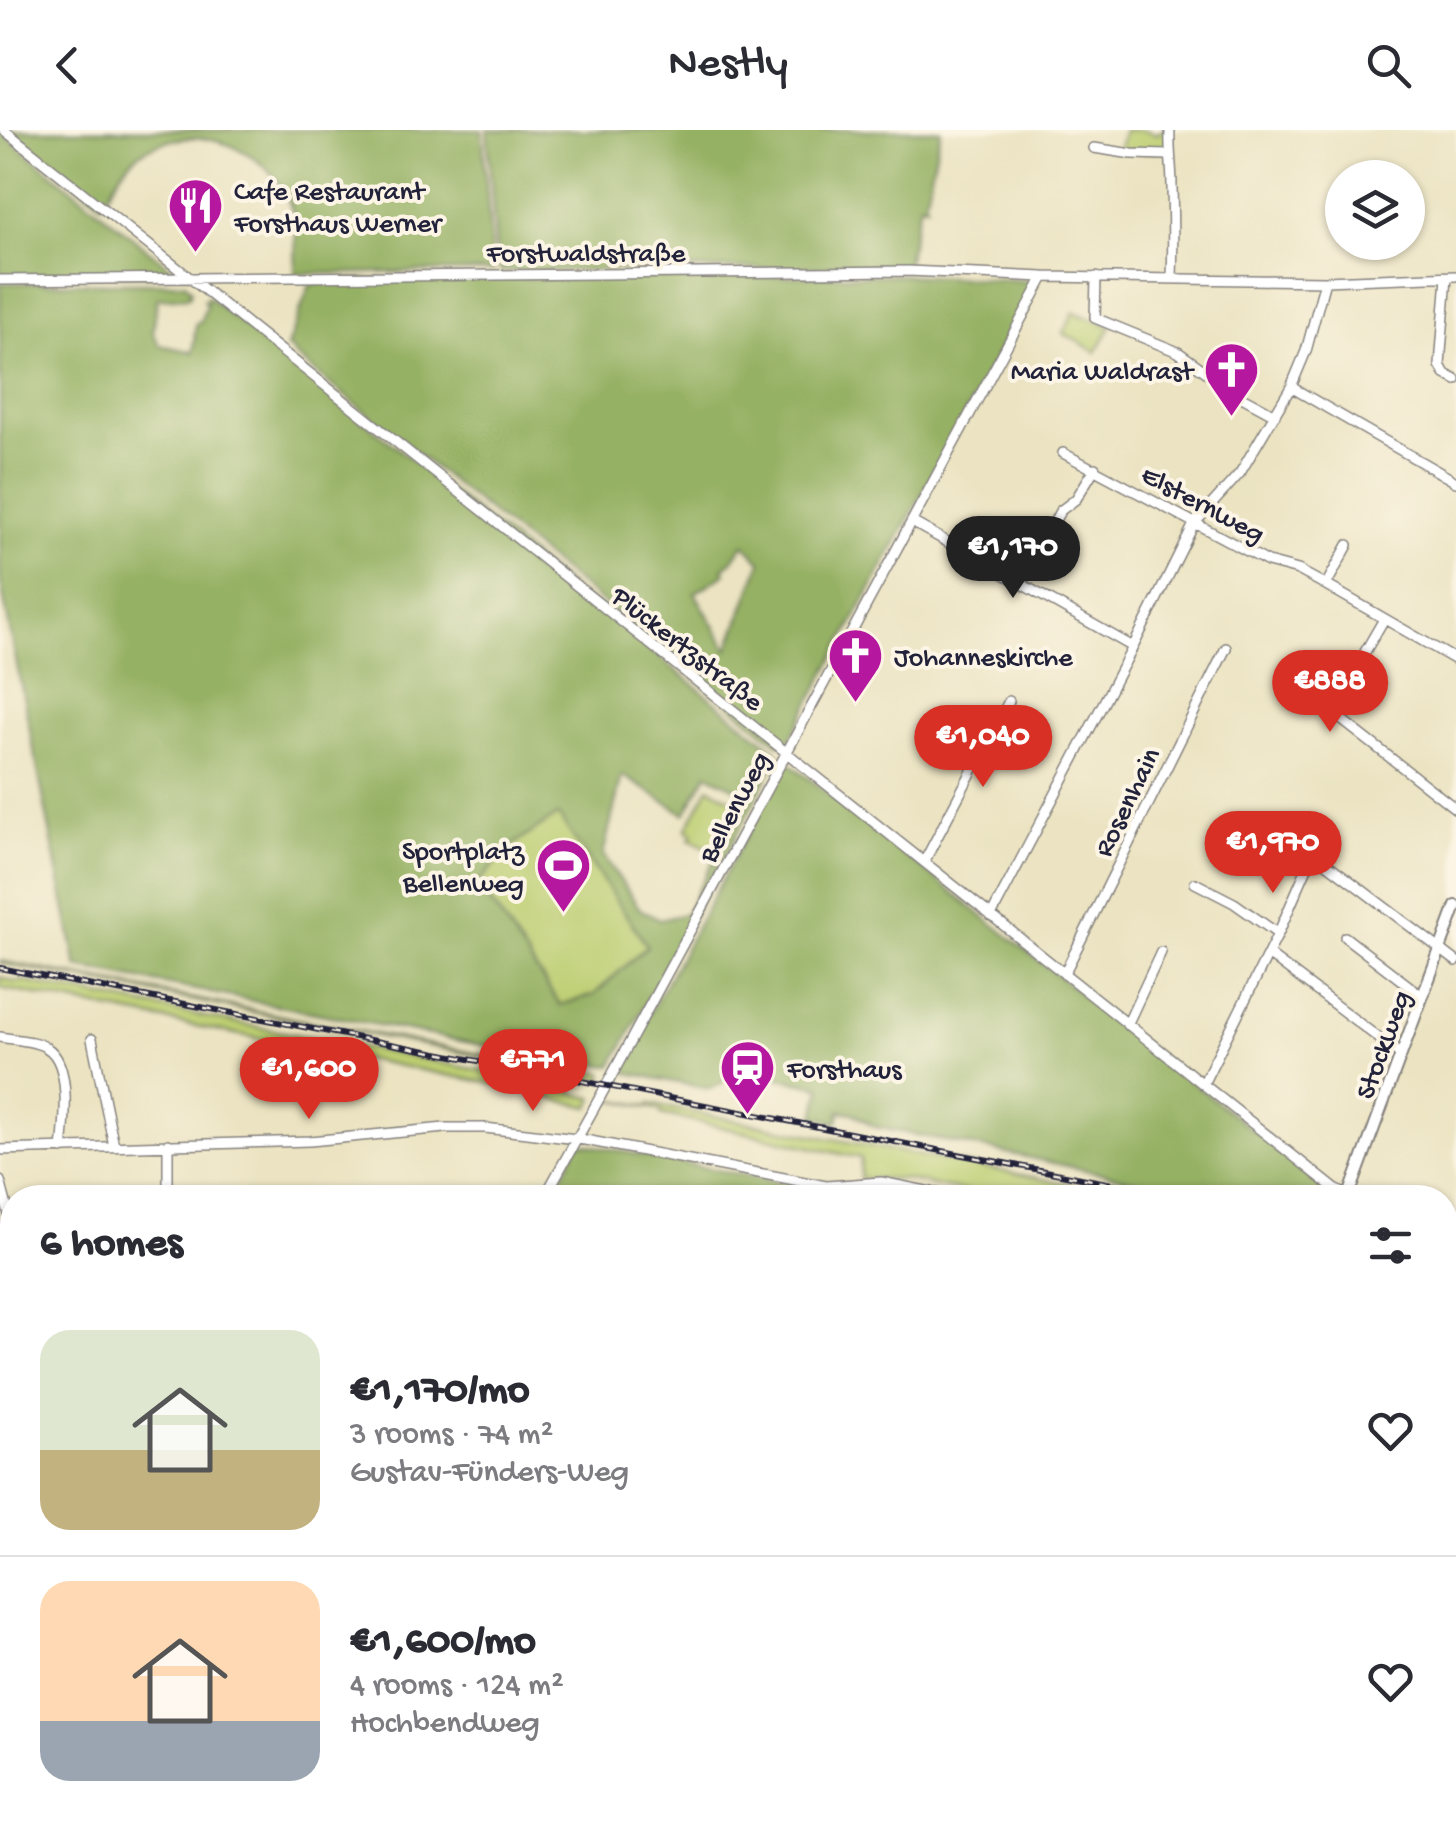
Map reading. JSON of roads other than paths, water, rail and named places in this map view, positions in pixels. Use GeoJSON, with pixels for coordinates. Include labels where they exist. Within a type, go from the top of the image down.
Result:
{"type":"FeatureCollection","features":[{"type":"Feature","properties":{"kind":"street","name":"Plückertzstraße"},"geometry":{"type":"LineString","coordinates":[[4,130],[1330,1185]]}},
{"type":"Feature","properties":{"kind":"street"},"geometry":{"type":"LineString","coordinates":[[1170,130],[1172,278]]}},
{"type":"Feature","properties":{"kind":"street"},"geometry":{"type":"LineString","coordinates":[[1094,148],[1168,155]]}},
{"type":"Feature","properties":{"kind":"street","name":"Forstwaldstraße"},"geometry":{"type":"LineString","coordinates":[[0,280],[891,271],[1324,281],[1451,277]]}},
{"type":"Feature","properties":{"kind":"street"},"geometry":{"type":"LineString","coordinates":[[1096,276],[1095,318],[1178,352],[1240,396],[1275,415]]}},
{"type":"Feature","properties":{"kind":"street","name":"Bellenweg"},"geometry":{"type":"LineString","coordinates":[[551,1185],[1044,277]]}},
{"type":"Feature","properties":{"kind":"street"},"geometry":{"type":"LineString","coordinates":[[1451,277],[1440,365],[1445,374],[1456,380]]}},
{"type":"Feature","properties":{"kind":"street"},"geometry":{"type":"LineString","coordinates":[[991,916],[1194,524],[1240,473],[1292,387],[1324,281]]}},
{"type":"Feature","properties":{"kind":"street"},"geometry":{"type":"LineString","coordinates":[[1292,387],[1456,482]]}},
{"type":"Feature","properties":{"kind":"street","name":"Elsternweg"},"geometry":{"type":"LineString","coordinates":[[1063,454],[1268,562],[1298,570],[1456,660]]}},
{"type":"Feature","properties":{"kind":"street"},"geometry":{"type":"LineString","coordinates":[[1021,584],[1060,511],[1076,499],[1095,468]]}},
{"type":"Feature","properties":{"kind":"street"},"geometry":{"type":"LineString","coordinates":[[912,522],[1132,647]]}},
{"type":"Feature","properties":{"kind":"street"},"geometry":{"type":"LineString","coordinates":[[1326,585],[1348,545]]}},
{"type":"Feature","properties":{"kind":"street"},"geometry":{"type":"LineString","coordinates":[[1384,619],[1334,710],[1456,808]]}},
{"type":"Feature","properties":{"kind":"street","name":"Rosenhain"},"geometry":{"type":"LineString","coordinates":[[1064,974],[1226,648]]}},
{"type":"Feature","properties":{"kind":"street"},"geometry":{"type":"LineString","coordinates":[[924,862],[1009,701]]}},
{"type":"Feature","properties":{"kind":"street"},"geometry":{"type":"LineString","coordinates":[[1272,822],[1456,961]]}},
{"type":"Feature","properties":{"kind":"street"},"geometry":{"type":"LineString","coordinates":[[1203,1084],[1313,854]]}},
{"type":"Feature","properties":{"kind":"street"},"geometry":{"type":"LineString","coordinates":[[1195,883],[1234,903],[1278,934]]}},
{"type":"Feature","properties":{"kind":"street","name":"Stockweg"},"geometry":{"type":"LineString","coordinates":[[1352,1185],[1456,906]]}},
{"type":"Feature","properties":{"kind":"street"},"geometry":{"type":"LineString","coordinates":[[1345,937],[1422,996]]}},
{"type":"Feature","properties":{"kind":"street"},"geometry":{"type":"LineString","coordinates":[[1127,1024],[1161,952]]}},
{"type":"Feature","properties":{"kind":"street"},"geometry":{"type":"LineString","coordinates":[[1268,954],[1401,1055]]}},
{"type":"Feature","properties":{"kind":"street"},"geometry":{"type":"LineString","coordinates":[[0,1037],[43,1045],[60,1064],[65,1106],[62,1148]]}},
{"type":"Feature","properties":{"kind":"street"},"geometry":{"type":"LineString","coordinates":[[92,1040],[114,1146]]}},
{"type":"Feature","properties":{"kind":"street"},"geometry":{"type":"LineString","coordinates":[[0,1150],[310,1141],[485,1128],[576,1138],[821,1185]]}},
{"type":"Feature","properties":{"kind":"street"},"geometry":{"type":"LineString","coordinates":[[168,1144],[168,1185]]}},
{"type":"Feature","properties":{"kind":"street"},"geometry":{"type":"LineString","coordinates":[[840,1185],[895,1185]]}},
{"type":"Feature","properties":{"kind":"railway"},"geometry":{"type":"LineString","coordinates":[[0,968],[1117,1185]]}},
{"type":"Feature","properties":{"kind":"place","name":"Cafe Restaurant Forsthaus Werner"},"geometry":{"type":"Point","coordinates":[195,254]}},
{"type":"Feature","properties":{"kind":"place","name":"Maria Waldrast"},"geometry":{"type":"Point","coordinates":[1232,418]}},
{"type":"Feature","properties":{"kind":"place","name":"Johanneskirche"},"geometry":{"type":"Point","coordinates":[855,704]}},
{"type":"Feature","properties":{"kind":"place","name":"Sportplatz Bellenweg"},"geometry":{"type":"Point","coordinates":[563,914]}},
{"type":"Feature","properties":{"kind":"place","name":"Forsthaus"},"geometry":{"type":"Point","coordinates":[748,1116]}}]}
